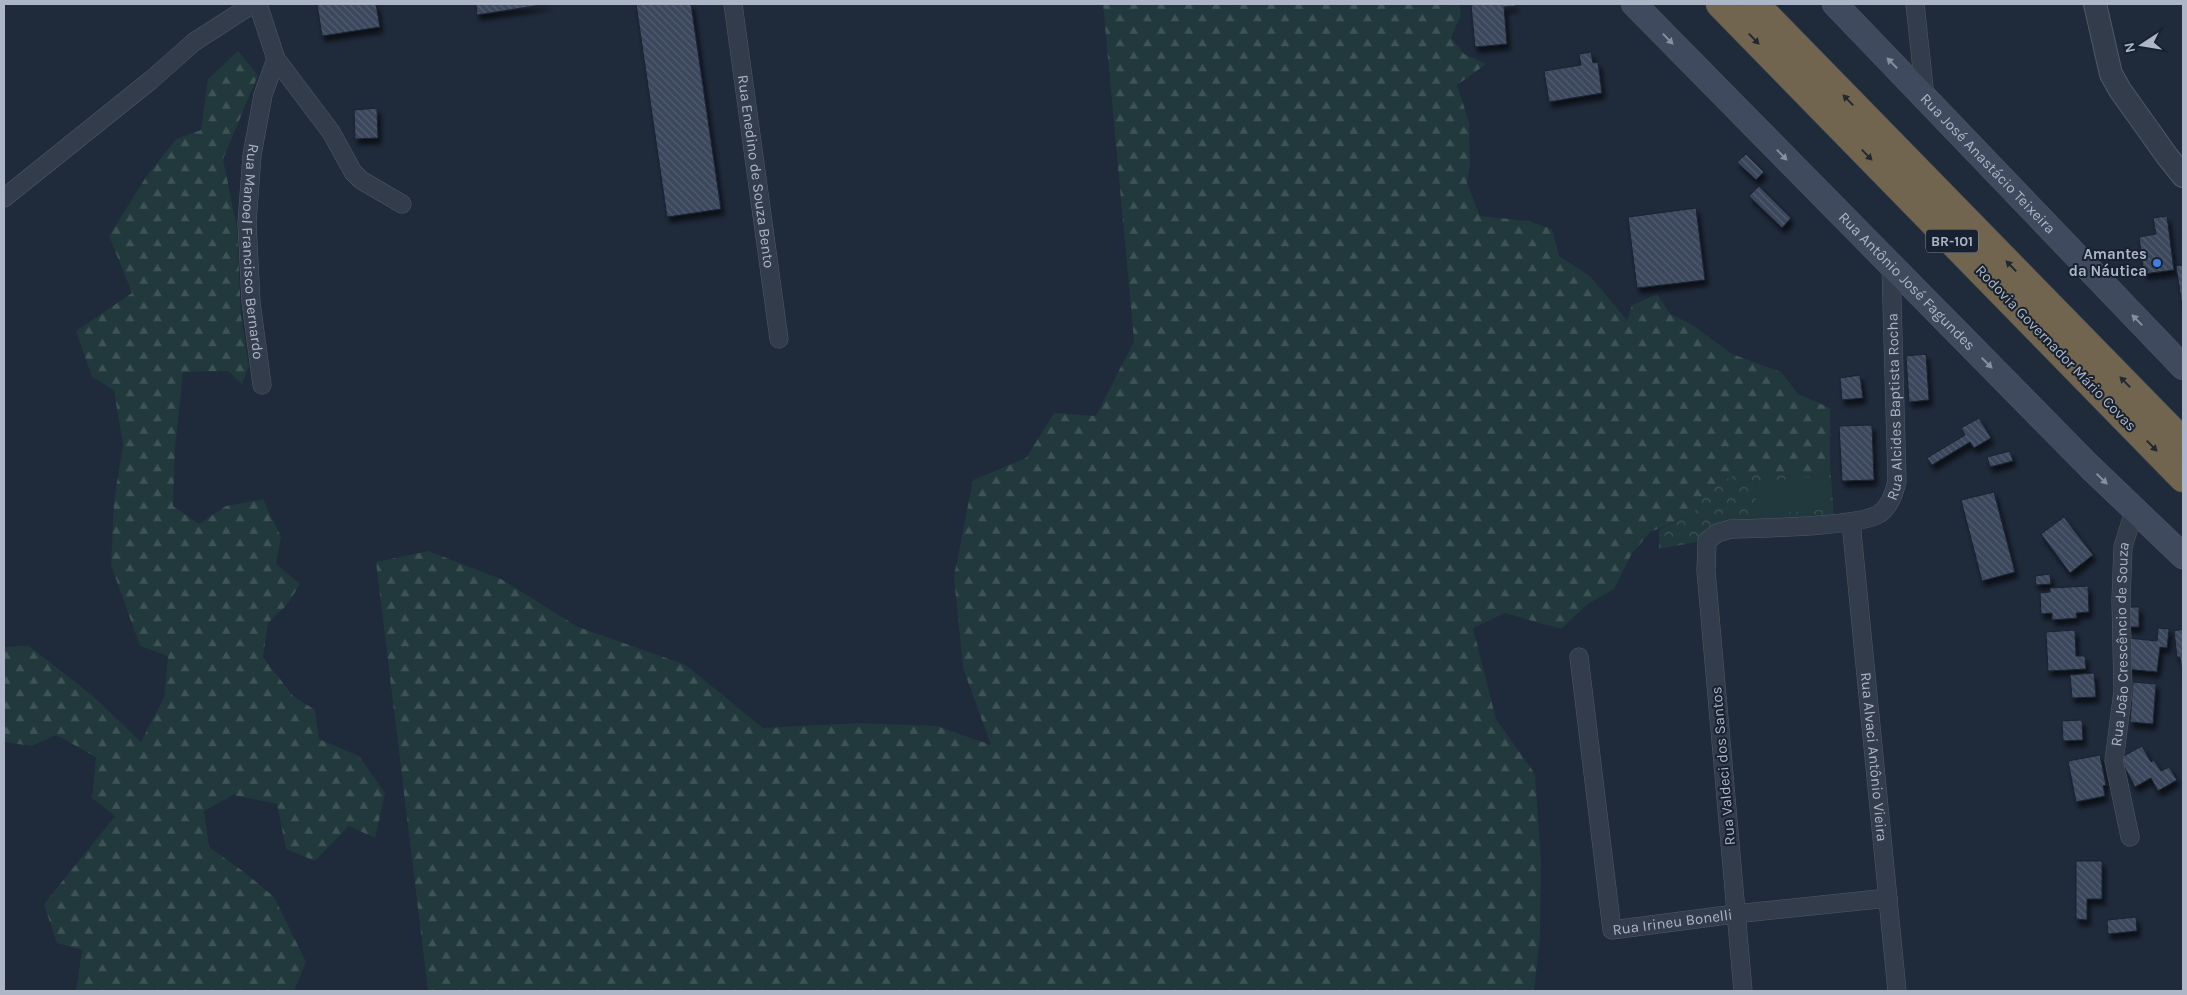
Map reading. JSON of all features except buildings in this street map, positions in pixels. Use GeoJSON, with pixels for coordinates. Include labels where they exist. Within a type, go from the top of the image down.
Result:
{"type":"FeatureCollection","features":[{"type":"Feature","properties":{"kind":"highway","name":"Rodovia Governador Mário Covas"},"geometry":{"type":"LineString","coordinates":[[1720,4],[2183,478]]}},
{"type":"Feature","properties":{"kind":"highway","name":"Rodovia Governador Mário Covas"},"geometry":{"type":"LineString","coordinates":[[1755,4],[2183,442]]}},
{"type":"Feature","properties":{"kind":"main road","name":"Rua Antônio José Fagundes"},"geometry":{"type":"LineString","coordinates":[[1634,4],[2134,511],[2183,556]]}},
{"type":"Feature","properties":{"kind":"main road","name":"Rua José Anastácio Teixeira"},"geometry":{"type":"LineString","coordinates":[[1835,4],[2183,367]]}},
{"type":"Feature","properties":{"kind":"street"},"geometry":{"type":"LineString","coordinates":[[4,198],[151,80],[194,42],[253,4]]}},
{"type":"Feature","properties":{"kind":"street"},"geometry":{"type":"LineString","coordinates":[[258,4],[276,59],[331,132],[354,172],[361,180],[402,204]]}},
{"type":"Feature","properties":{"kind":"street","name":"Rua Enedino de Souza Bento"},"geometry":{"type":"LineString","coordinates":[[733,4],[779,339]]}},
{"type":"Feature","properties":{"kind":"street"},"geometry":{"type":"LineString","coordinates":[[1915,4],[1925,97]]}},
{"type":"Feature","properties":{"kind":"street"},"geometry":{"type":"LineString","coordinates":[[2095,4],[2111,74],[2166,156],[2183,176]]}},
{"type":"Feature","properties":{"kind":"street","name":"Rua Manoel Francisco Bernardo"},"geometry":{"type":"LineString","coordinates":[[262,385],[251,302],[247,223],[252,155],[263,95],[276,59]]}},
{"type":"Feature","properties":{"kind":"street","name":"Rua Alcides Baptista Rocha"},"geometry":{"type":"LineString","coordinates":[[1707,541],[1717,533],[1731,530],[1851,522],[1878,514],[1887,506],[1894,495],[1897,481],[1892,266]]}},
{"type":"Feature","properties":{"kind":"street","name":"Rua João Crescêncio de Souza"},"geometry":{"type":"LineString","coordinates":[[2130,837],[2114,762],[2123,691],[2121,600],[2123,547],[2134,511]]}},
{"type":"Feature","properties":{"kind":"street","name":"Rua Alvaci Antônio Vieira"},"geometry":{"type":"LineString","coordinates":[[1851,522],[1897,991]]}},
{"type":"Feature","properties":{"kind":"street","name":"Rua Valdeci dos Santos"},"geometry":{"type":"LineString","coordinates":[[1707,541],[1706,571],[1735,914],[1744,991]]}},
{"type":"Feature","properties":{"kind":"street","name":"Rua Irineu Bonelli"},"geometry":{"type":"LineString","coordinates":[[1579,657],[1612,930],[1735,914],[1888,898]]}},
{"type":"Feature","properties":{"kind":"green space"},"geometry":{"type":"Polygon","coordinates":[[[1103,4],[1459,4],[1461,15],[1451,38],[1464,54],[1486,64],[1457,85],[1469,122],[1470,163],[1467,183],[1480,216],[1529,221],[1552,229],[1559,256],[1590,276],[1627,320],[1632,305],[1657,294],[1670,314],[1691,324],[1732,354],[1781,372],[1798,394],[1830,408],[1830,465],[1826,473],[1800,478],[1769,472],[1693,515],[1650,532],[1631,555],[1614,589],[1588,604],[1561,629],[1505,613],[1473,628],[1496,719],[1535,774],[1541,861],[1540,937],[1534,991],[428,991],[376,562],[428,551],[501,579],[578,627],[686,665],[763,728],[859,723],[937,726],[991,745],[963,668],[954,577],[973,480],[1026,458],[1054,413],[1096,416],[1134,341],[1103,4]]]}},
{"type":"Feature","properties":{"kind":"green space"},"geometry":{"type":"Polygon","coordinates":[[[238,51],[258,75],[223,159],[237,228],[241,316],[249,366],[242,384],[228,371],[183,372],[175,449],[173,506],[199,524],[226,506],[263,499],[281,537],[276,564],[300,584],[287,605],[268,623],[263,657],[293,696],[315,710],[319,739],[359,756],[385,793],[375,838],[349,826],[315,861],[286,849],[277,804],[233,795],[204,811],[209,847],[244,872],[274,897],[306,962],[294,991],[76,991],[82,950],[57,943],[44,904],[115,816],[92,798],[96,757],[56,735],[32,746],[4,742],[4,647],[29,646],[93,696],[141,742],[164,697],[168,656],[140,646],[111,565],[114,501],[123,445],[114,390],[92,377],[76,331],[132,293],[109,236],[146,177],[176,139],[201,130],[208,79],[238,51]]]}},
{"type":"Feature","properties":{"kind":"green space"},"geometry":{"type":"Polygon","coordinates":[[[1830,465],[1834,515],[1729,523],[1707,528],[1697,542],[1659,549],[1659,529],[1693,515],[1704,492],[1738,473],[1769,472],[1800,478],[1826,473],[1830,465]]]}},
{"type":"Feature","properties":{"kind":"green space"},"geometry":{"type":"Polygon","coordinates":[[[1829,476],[1831,509],[1757,515],[1754,482],[1829,476]]]}},
{"type":"Feature","properties":{"kind":"place","name":"Amantes da Náutica"},"geometry":{"type":"Point","coordinates":[2157,263]}}]}
